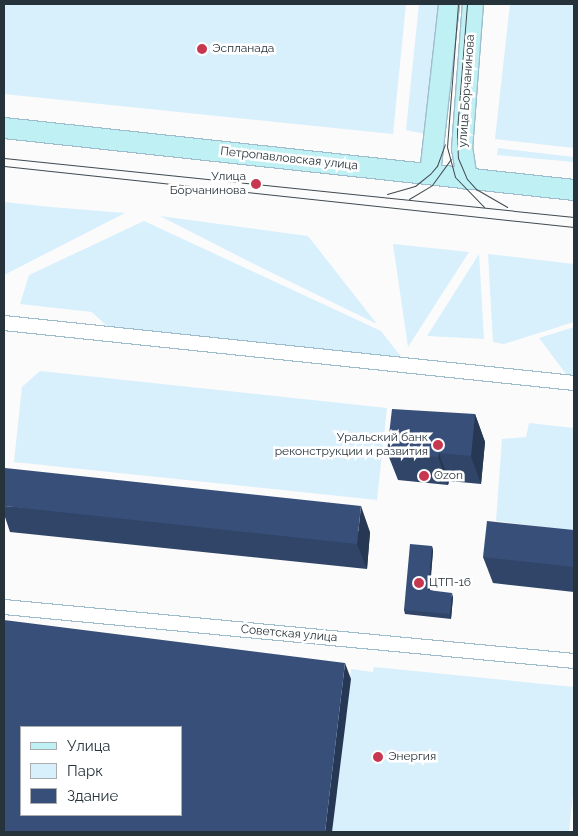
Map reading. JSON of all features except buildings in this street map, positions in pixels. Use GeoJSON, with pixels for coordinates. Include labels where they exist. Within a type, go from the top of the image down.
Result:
{"type":"FeatureCollection","features":[{"type":"Feature","properties":{"kind":"main road","name":"улица Борчанинова"},"geometry":{"type":"LineString","coordinates":[[430,174],[449,4]]}},
{"type":"Feature","properties":{"kind":"main road","name":"улица Борчанинова"},"geometry":{"type":"LineString","coordinates":[[467,178],[462,149],[473,4]]}},
{"type":"Feature","properties":{"kind":"main road","name":"Петропавловская улица"},"geometry":{"type":"LineString","coordinates":[[4,128],[574,190]]}},
{"type":"Feature","properties":{"kind":"street"},"geometry":{"type":"LineString","coordinates":[[4,323],[574,383]]}},
{"type":"Feature","properties":{"kind":"street","name":"Советская улица"},"geometry":{"type":"LineString","coordinates":[[4,607],[574,661]]}},
{"type":"Feature","properties":{"kind":"green space","name":"Эспланада"},"geometry":{"type":"Polygon","coordinates":[[[4,4],[406,4],[393,134],[4,94],[4,4]]]}},
{"type":"Feature","properties":{"kind":"green space"},"geometry":{"type":"Polygon","coordinates":[[[419,4],[442,4],[425,134],[406,130],[419,4]]]}},
{"type":"Feature","properties":{"kind":"green space"},"geometry":{"type":"Polygon","coordinates":[[[510,4],[574,4],[574,148],[495,139],[510,4]]]}},
{"type":"Feature","properties":{"kind":"green space"},"geometry":{"type":"Polygon","coordinates":[[[498,148],[574,157],[574,162],[497,155],[498,148]]]}},
{"type":"Feature","properties":{"kind":"green space"},"geometry":{"type":"Polygon","coordinates":[[[4,202],[51,207],[125,213],[4,275],[4,202]]]}},
{"type":"Feature","properties":{"kind":"green space"},"geometry":{"type":"Polygon","coordinates":[[[160,216],[308,236],[377,324],[252,263],[160,216]]]}},
{"type":"Feature","properties":{"kind":"green space"},"geometry":{"type":"Polygon","coordinates":[[[144,221],[381,331],[402,358],[109,328],[92,312],[20,304],[29,275],[144,221]]]}},
{"type":"Feature","properties":{"kind":"green space"},"geometry":{"type":"Polygon","coordinates":[[[393,244],[469,252],[408,347],[393,244]]]}},
{"type":"Feature","properties":{"kind":"green space"},"geometry":{"type":"Polygon","coordinates":[[[479,254],[484,339],[427,336],[479,254]]]}},
{"type":"Feature","properties":{"kind":"green space"},"geometry":{"type":"Polygon","coordinates":[[[488,254],[574,264],[574,322],[504,344],[493,342],[488,254]]]}},
{"type":"Feature","properties":{"kind":"green space"},"geometry":{"type":"Polygon","coordinates":[[[574,327],[574,375],[566,374],[539,338],[574,327]]]}},
{"type":"Feature","properties":{"kind":"green space"},"geometry":{"type":"Polygon","coordinates":[[[40,371],[387,408],[377,500],[14,462],[22,387],[40,371]]]}},
{"type":"Feature","properties":{"kind":"green space"},"geometry":{"type":"Polygon","coordinates":[[[529,423],[574,428],[574,531],[496,521],[502,439],[526,437],[529,423]]]}},
{"type":"Feature","properties":{"kind":"green space","name":"Энергия"},"geometry":{"type":"Polygon","coordinates":[[[4,650],[350,678],[351,669],[373,672],[374,667],[574,687],[574,786],[569,832],[4,832],[4,650]]]}},
{"type":"Feature","properties":{"kind":"tram line"},"geometry":{"type":"LineString","coordinates":[[458,4],[447,147],[455,177],[484,207]]}},
{"type":"Feature","properties":{"kind":"tram line"},"geometry":{"type":"LineString","coordinates":[[467,4],[457,132],[458,158],[467,179],[476,189],[507,207]]}},
{"type":"Feature","properties":{"kind":"tram line"},"geometry":{"type":"LineString","coordinates":[[387,194],[415,186],[430,174],[437,166],[445,144]]}},
{"type":"Feature","properties":{"kind":"tram line"},"geometry":{"type":"LineString","coordinates":[[4,158],[574,217]]}},
{"type":"Feature","properties":{"kind":"tram line"},"geometry":{"type":"LineString","coordinates":[[409,199],[432,185],[451,159]]}},
{"type":"Feature","properties":{"kind":"tram line"},"geometry":{"type":"LineString","coordinates":[[4,166],[574,227]]}},
{"type":"Feature","properties":{"kind":"place","name":"Эспланада"},"geometry":{"type":"Point","coordinates":[202,49]}},
{"type":"Feature","properties":{"kind":"place","name":"Улица Борчанинова"},"geometry":{"type":"Point","coordinates":[256,184]}},
{"type":"Feature","properties":{"kind":"place","name":"Уральский банк реконструкции и развития"},"geometry":{"type":"Point","coordinates":[438,445]}},
{"type":"Feature","properties":{"kind":"place","name":"Ozon"},"geometry":{"type":"Point","coordinates":[424,476]}},
{"type":"Feature","properties":{"kind":"place","name":"ЦТП-16"},"geometry":{"type":"Point","coordinates":[419,583]}},
{"type":"Feature","properties":{"kind":"place","name":"Энергия"},"geometry":{"type":"Point","coordinates":[378,757]}}]}
